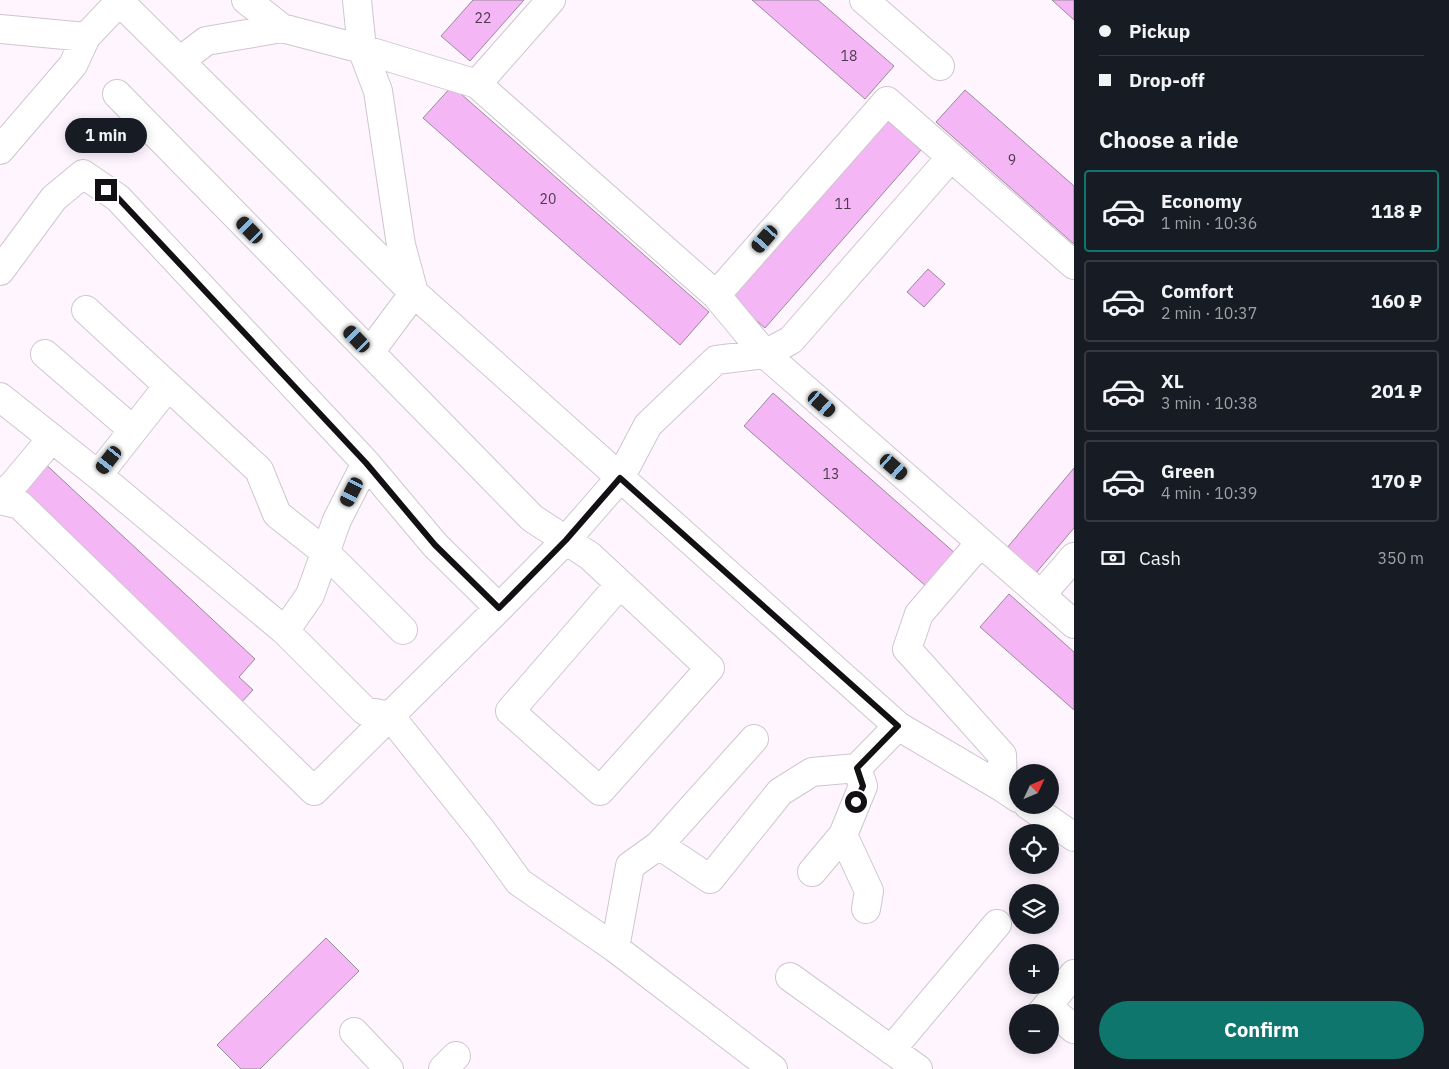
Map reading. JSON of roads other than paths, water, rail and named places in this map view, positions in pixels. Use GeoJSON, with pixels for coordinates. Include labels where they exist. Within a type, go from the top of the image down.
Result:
{"type":"FeatureCollection","features":[{"type":"Feature","properties":{"kind":"lane"},"geometry":{"type":"LineString","coordinates":[[0,150],[73,65],[86,38],[120,0],[414,293],[898,726],[1009,792]]}},
{"type":"Feature","properties":{"kind":"lane"},"geometry":{"type":"LineString","coordinates":[[246,0],[282,28],[362,49],[477,84],[716,295],[765,354],[1074,624]]}},
{"type":"Feature","properties":{"kind":"lane"},"geometry":{"type":"LineString","coordinates":[[357,0],[362,49],[378,91],[401,245],[414,293]]}},
{"type":"Feature","properties":{"kind":"lane"},"geometry":{"type":"LineString","coordinates":[[477,84],[551,0]]}},
{"type":"Feature","properties":{"kind":"lane"},"geometry":{"type":"LineString","coordinates":[[864,0],[940,66]]}},
{"type":"Feature","properties":{"kind":"lane"},"geometry":{"type":"LineString","coordinates":[[180,60],[206,41],[282,28]]}},
{"type":"Feature","properties":{"kind":"lane"},"geometry":{"type":"LineString","coordinates":[[0,29],[86,38]]}},
{"type":"Feature","properties":{"kind":"lane"},"geometry":{"type":"LineString","coordinates":[[117,94],[532,518],[590,556],[620,584],[710,668],[600,791],[510,711],[620,584]]}},
{"type":"Feature","properties":{"kind":"lane"},"geometry":{"type":"LineString","coordinates":[[716,295],[887,101],[1074,265]]}},
{"type":"Feature","properties":{"kind":"lane"},"geometry":{"type":"LineString","coordinates":[[0,500],[20,505],[314,791],[566,540],[620,478],[648,425],[716,360],[765,354],[791,340],[951,157]]}},
{"type":"Feature","properties":{"kind":"lane"},"geometry":{"type":"LineString","coordinates":[[0,271],[54,198],[83,174],[118,198],[366,463],[435,545],[499,608]]}},
{"type":"Feature","properties":{"kind":"lane"},"geometry":{"type":"LineString","coordinates":[[370,352],[414,293]]}},
{"type":"Feature","properties":{"kind":"lane"},"geometry":{"type":"LineString","coordinates":[[86,310],[259,470],[277,514],[325,552],[403,630]]}},
{"type":"Feature","properties":{"kind":"lane"},"geometry":{"type":"LineString","coordinates":[[46,354],[132,430]]}},
{"type":"Feature","properties":{"kind":"lane"},"geometry":{"type":"LineString","coordinates":[[98,475],[168,386]]}},
{"type":"Feature","properties":{"kind":"lane"},"geometry":{"type":"LineString","coordinates":[[0,397],[98,475],[285,631],[365,711],[390,716],[482,831],[519,882],[615,948],[773,1069]]}},
{"type":"Feature","properties":{"kind":"lane"},"geometry":{"type":"LineString","coordinates":[[0,494],[12,486],[52,438]]}},
{"type":"Feature","properties":{"kind":"lane"},"geometry":{"type":"LineString","coordinates":[[285,631],[310,595],[337,520],[366,463]]}},
{"type":"Feature","properties":{"kind":"lane"},"geometry":{"type":"LineString","coordinates":[[980,543],[919,614],[907,649],[1002,755],[1009,788]]}},
{"type":"Feature","properties":{"kind":"lane"},"geometry":{"type":"LineString","coordinates":[[1041,595],[1074,557]]}},
{"type":"Feature","properties":{"kind":"lane"},"geometry":{"type":"LineString","coordinates":[[659,846],[710,879],[780,792],[812,772],[857,768],[898,726]]}},
{"type":"Feature","properties":{"kind":"lane"},"geometry":{"type":"LineString","coordinates":[[615,948],[630,866],[659,846],[754,739]]}},
{"type":"Feature","properties":{"kind":"lane"},"geometry":{"type":"LineString","coordinates":[[812,872],[843,835],[863,786],[857,768]]}},
{"type":"Feature","properties":{"kind":"lane"},"geometry":{"type":"LineString","coordinates":[[1041,814],[1074,838]]}},
{"type":"Feature","properties":{"kind":"lane"},"geometry":{"type":"LineString","coordinates":[[843,835],[870,891],[866,909]]}},
{"type":"Feature","properties":{"kind":"lane"},"geometry":{"type":"LineString","coordinates":[[891,1050],[997,924]]}},
{"type":"Feature","properties":{"kind":"lane"},"geometry":{"type":"LineString","coordinates":[[1049,1004],[1074,974]]}},
{"type":"Feature","properties":{"kind":"lane"},"geometry":{"type":"LineString","coordinates":[[790,977],[918,1069]]}},
{"type":"Feature","properties":{"kind":"lane"},"geometry":{"type":"LineString","coordinates":[[1059,1019],[1074,1029]]}},
{"type":"Feature","properties":{"kind":"lane"},"geometry":{"type":"LineString","coordinates":[[354,1032],[389,1069]]}}]}
